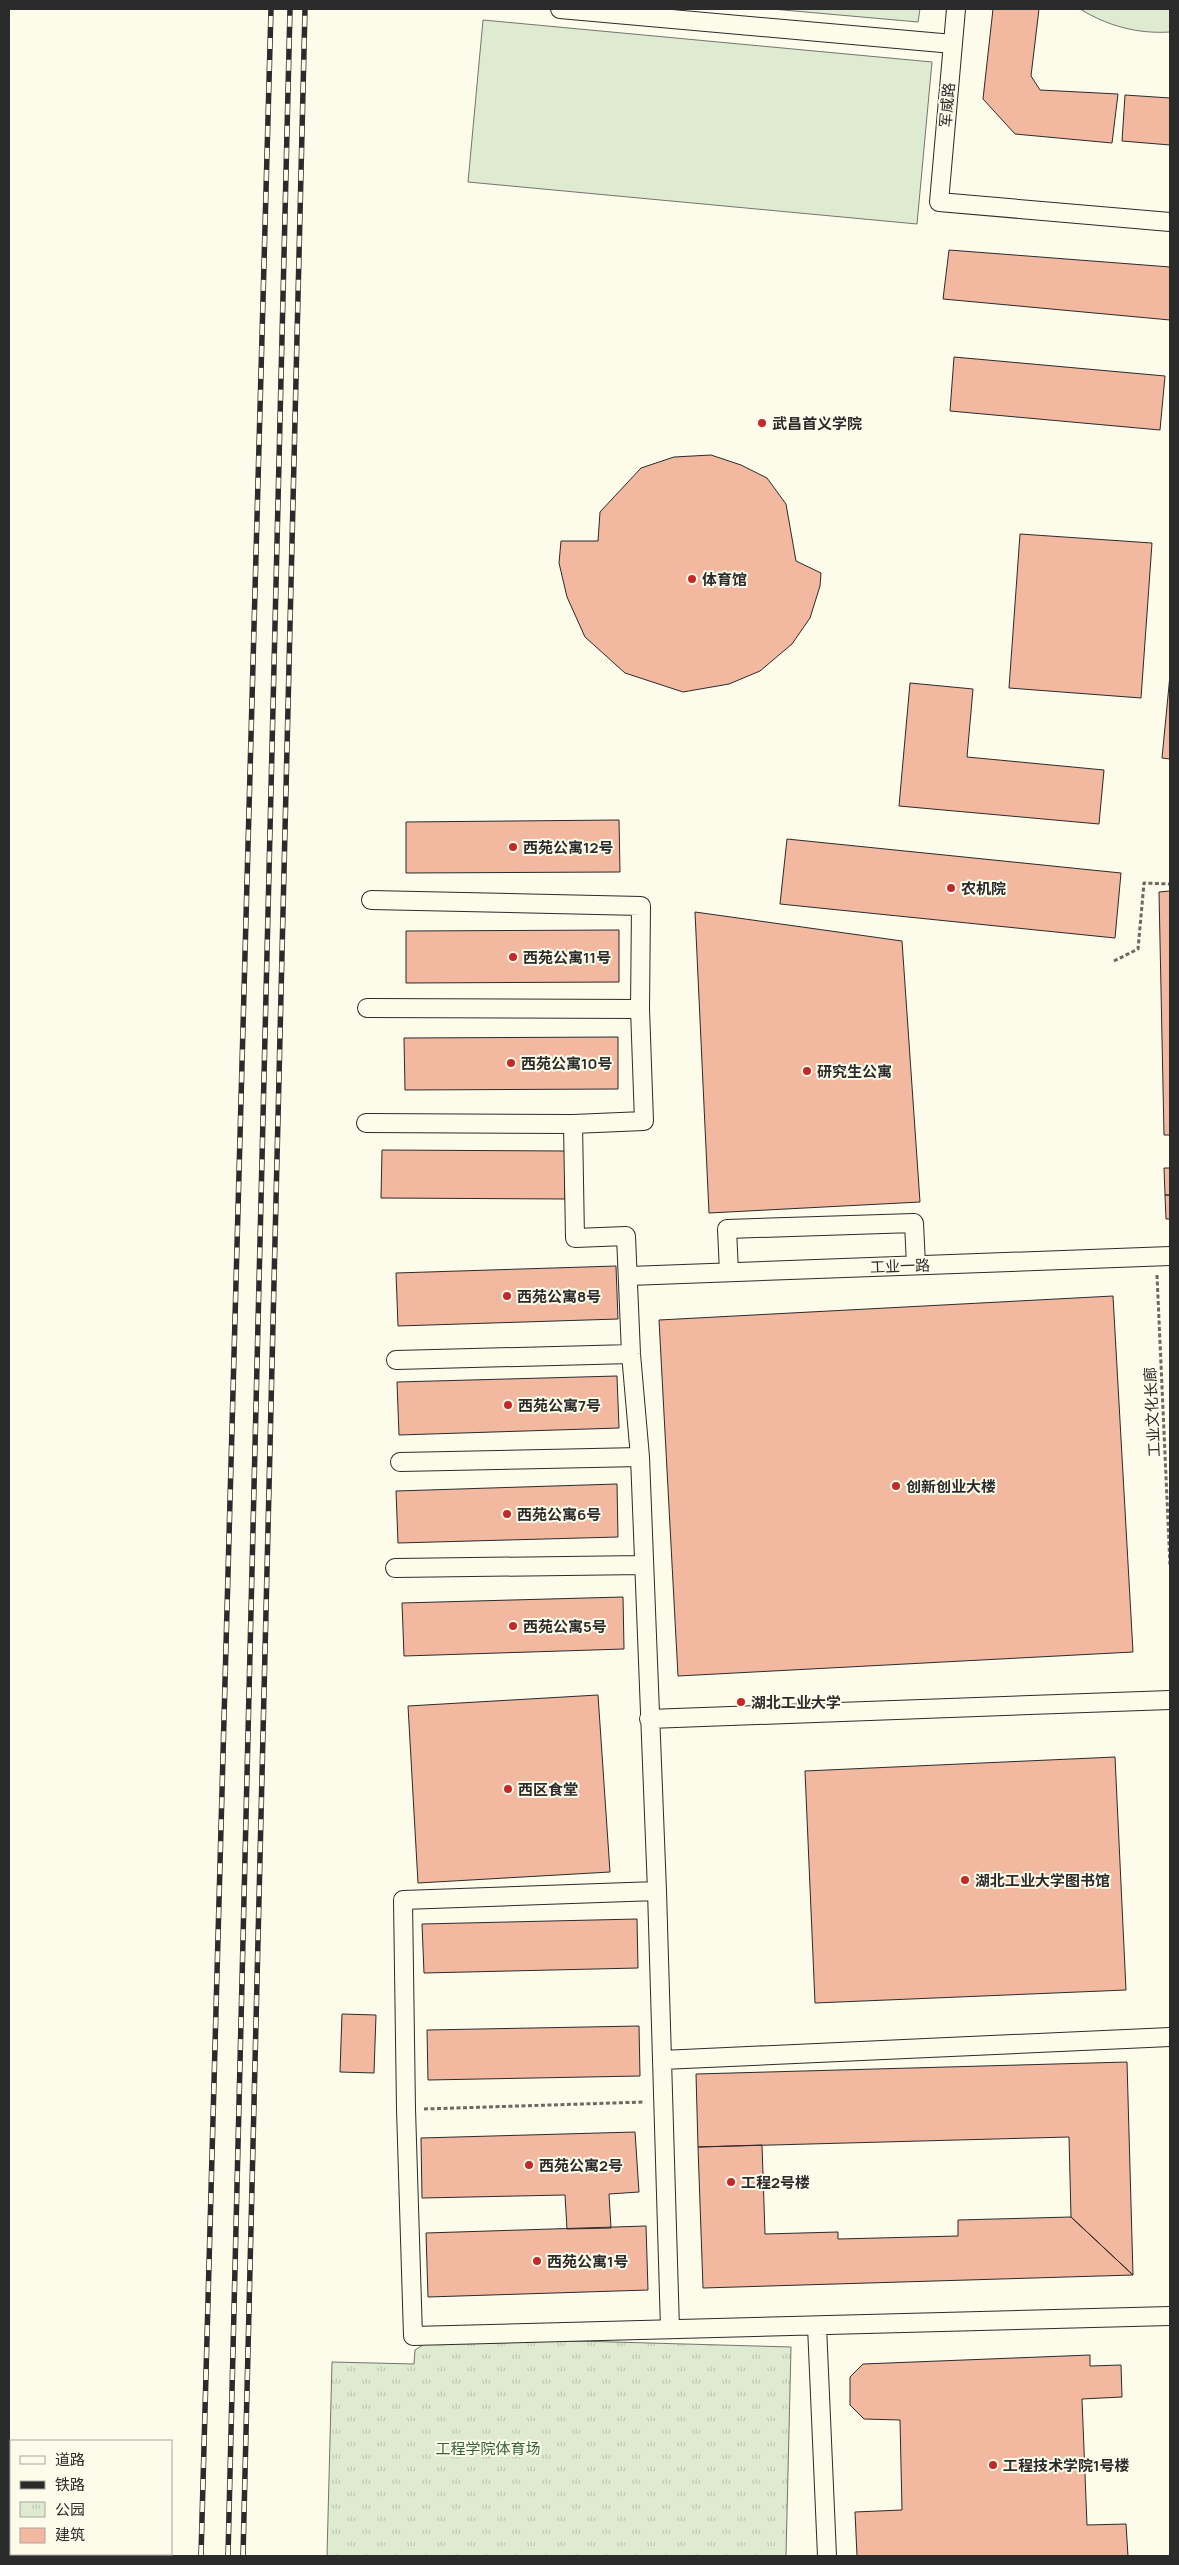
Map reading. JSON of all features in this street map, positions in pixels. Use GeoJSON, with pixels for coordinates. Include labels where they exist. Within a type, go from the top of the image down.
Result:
{"type":"FeatureCollection","features":[{"type":"Feature","properties":{"kind":"street"},"geometry":{"type":"LineString","coordinates":[[560,9],[953,44]]}},
{"type":"Feature","properties":{"kind":"street","name":"军威路"},"geometry":{"type":"LineString","coordinates":[[956,9],[939,202],[1170,222]]}},
{"type":"Feature","properties":{"kind":"street"},"geometry":{"type":"LineString","coordinates":[[366,1123],[573,1124],[644,1121],[640,1009],[642,906],[371,900]]}},
{"type":"Feature","properties":{"kind":"street"},"geometry":{"type":"LineString","coordinates":[[367,1008],[640,1009]]}},
{"type":"Feature","properties":{"kind":"street"},"geometry":{"type":"LineString","coordinates":[[573,1124],[575,1238],[626,1236],[631,1354],[640,1457],[657,1890],[670,2329]]}},
{"type":"Feature","properties":{"kind":"street"},"geometry":{"type":"LineString","coordinates":[[729,1272],[728,1229],[914,1224],[916,1265]]}},
{"type":"Feature","properties":{"kind":"street","name":"工业一路"},"geometry":{"type":"LineString","coordinates":[[629,1276],[1163,1257]]}},
{"type":"Feature","properties":{"kind":"street"},"geometry":{"type":"LineString","coordinates":[[396,1360],[631,1354]]}},
{"type":"Feature","properties":{"kind":"street"},"geometry":{"type":"LineString","coordinates":[[400,1462],[640,1457]]}},
{"type":"Feature","properties":{"kind":"street"},"geometry":{"type":"LineString","coordinates":[[395,1568],[643,1565]]}},
{"type":"Feature","properties":{"kind":"street"},"geometry":{"type":"LineString","coordinates":[[649,1720],[1170,1700]]}},
{"type":"Feature","properties":{"kind":"street"},"geometry":{"type":"LineString","coordinates":[[657,1890],[403,1900],[406,2110],[414,2336],[1170,2316]]}},
{"type":"Feature","properties":{"kind":"street"},"geometry":{"type":"LineString","coordinates":[[662,2060],[1170,2037]]}},
{"type":"Feature","properties":{"kind":"street"},"geometry":{"type":"LineString","coordinates":[[817,2326],[827,2556]]}},
{"type":"Feature","properties":{"kind":"path"},"geometry":{"type":"LineString","coordinates":[[1114,961],[1138,949],[1144,883],[1170,884]]}},
{"type":"Feature","properties":{"kind":"path","name":"工业文化长廊"},"geometry":{"type":"LineString","coordinates":[[1163,1257],[1170,1566]]}},
{"type":"Feature","properties":{"kind":"path"},"geometry":{"type":"LineString","coordinates":[[406,2110],[663,2101]]}},
{"type":"Feature","properties":{"kind":"green space"},"geometry":{"type":"Polygon","coordinates":[[[772,9],[920,9],[918,22],[772,9]]]}},
{"type":"Feature","properties":{"kind":"green space"},"geometry":{"type":"Polygon","coordinates":[[[1080,9],[1170,9],[1170,32],[1146,32],[1123,28],[1101,20],[1080,9]]]}},
{"type":"Feature","properties":{"kind":"green space"},"geometry":{"type":"Polygon","coordinates":[[[483,20],[932,62],[917,224],[468,182],[483,20]]]}},
{"type":"Feature","properties":{"kind":"green space","name":"工程学院体育场"},"geometry":{"type":"Polygon","coordinates":[[[435,2337],[791,2347],[786,2556],[327,2556],[332,2362],[414,2364],[415,2350],[435,2337]]]}},
{"type":"Feature","properties":{"kind":"building"},"geometry":{"type":"Polygon","coordinates":[[[993,9],[1039,9],[1031,76],[1040,90],[1118,94],[1112,143],[1015,134],[983,99],[993,9]]]}},
{"type":"Feature","properties":{"kind":"building"},"geometry":{"type":"Polygon","coordinates":[[[1125,95],[1170,98],[1170,145],[1122,141],[1125,95]]]}},
{"type":"Feature","properties":{"kind":"building"},"geometry":{"type":"Polygon","coordinates":[[[949,250],[1170,267],[1170,320],[943,299],[949,250]]]}},
{"type":"Feature","properties":{"kind":"building"},"geometry":{"type":"Polygon","coordinates":[[[954,357],[1165,376],[1160,430],[950,411],[954,357]]]}},
{"type":"Feature","properties":{"kind":"building","name":"体育馆"},"geometry":{"type":"Polygon","coordinates":[[[711,455],[741,465],[767,478],[786,504],[796,561],[821,573],[820,586],[810,618],[792,644],[760,671],[729,684],[683,692],[625,673],[585,637],[567,597],[559,563],[561,541],[598,541],[600,512],[641,468],[674,457],[711,455]]]}},
{"type":"Feature","properties":{"kind":"building"},"geometry":{"type":"Polygon","coordinates":[[[1020,534],[1152,543],[1141,698],[1009,688],[1020,534]]]}},
{"type":"Feature","properties":{"kind":"building"},"geometry":{"type":"Polygon","coordinates":[[[1170,675],[1170,759],[1162,758],[1170,675]]]}},
{"type":"Feature","properties":{"kind":"building"},"geometry":{"type":"Polygon","coordinates":[[[910,683],[973,689],[967,757],[1104,770],[1099,824],[899,806],[910,683]]]}},
{"type":"Feature","properties":{"kind":"building","name":"西苑公寓12号"},"geometry":{"type":"Polygon","coordinates":[[[619,820],[620,872],[406,873],[406,822],[619,820]]]}},
{"type":"Feature","properties":{"kind":"building","name":"农机院"},"geometry":{"type":"Polygon","coordinates":[[[787,839],[1121,873],[1115,938],[780,904],[787,839]]]}},
{"type":"Feature","properties":{"kind":"building"},"geometry":{"type":"Polygon","coordinates":[[[1170,891],[1170,1135],[1164,1135],[1159,892],[1170,891]]]}},
{"type":"Feature","properties":{"kind":"building","name":"研究生公寓"},"geometry":{"type":"Polygon","coordinates":[[[695,912],[902,941],[920,1202],[709,1213],[695,912]]]}},
{"type":"Feature","properties":{"kind":"building","name":"西苑公寓11号"},"geometry":{"type":"Polygon","coordinates":[[[619,930],[619,982],[406,983],[406,931],[619,930]]]}},
{"type":"Feature","properties":{"kind":"building","name":"西苑公寓10号"},"geometry":{"type":"Polygon","coordinates":[[[618,1037],[618,1089],[405,1090],[404,1038],[618,1037]]]}},
{"type":"Feature","properties":{"kind":"building"},"geometry":{"type":"Polygon","coordinates":[[[382,1150],[565,1151],[565,1199],[381,1198],[382,1150]]]}},
{"type":"Feature","properties":{"kind":"building"},"geometry":{"type":"Polygon","coordinates":[[[1164,1168],[1170,1168],[1170,1195],[1165,1195],[1164,1168]]]}},
{"type":"Feature","properties":{"kind":"building"},"geometry":{"type":"Polygon","coordinates":[[[1165,1195],[1170,1195],[1170,1219],[1166,1219],[1165,1195]]]}},
{"type":"Feature","properties":{"kind":"building","name":"西苑公寓8号"},"geometry":{"type":"Polygon","coordinates":[[[616,1266],[618,1319],[398,1326],[396,1273],[616,1266]]]}},
{"type":"Feature","properties":{"kind":"building","name":"创新创业大楼"},"geometry":{"type":"Polygon","coordinates":[[[1113,1296],[1133,1652],[678,1676],[659,1320],[1113,1296]]]}},
{"type":"Feature","properties":{"kind":"building","name":"西苑公寓7号"},"geometry":{"type":"Polygon","coordinates":[[[617,1376],[619,1428],[399,1435],[397,1382],[617,1376]]]}},
{"type":"Feature","properties":{"kind":"building","name":"西苑公寓6号"},"geometry":{"type":"Polygon","coordinates":[[[617,1484],[618,1537],[398,1543],[396,1491],[617,1484]]]}},
{"type":"Feature","properties":{"kind":"building","name":"西苑公寓5号"},"geometry":{"type":"Polygon","coordinates":[[[623,1597],[624,1649],[404,1656],[402,1603],[623,1597]]]}},
{"type":"Feature","properties":{"kind":"building","name":"西区食堂"},"geometry":{"type":"Polygon","coordinates":[[[598,1695],[610,1872],[418,1883],[408,1706],[598,1695]]]}},
{"type":"Feature","properties":{"kind":"building","name":"湖北工业大学图书馆"},"geometry":{"type":"Polygon","coordinates":[[[1115,1757],[1126,1990],[815,2003],[805,1771],[1115,1757]]]}},
{"type":"Feature","properties":{"kind":"building"},"geometry":{"type":"Polygon","coordinates":[[[637,1919],[638,1968],[424,1973],[422,1924],[637,1919]]]}},
{"type":"Feature","properties":{"kind":"building"},"geometry":{"type":"Polygon","coordinates":[[[342,2014],[376,2015],[374,2073],[340,2072],[342,2014]]]}},
{"type":"Feature","properties":{"kind":"building"},"geometry":{"type":"Polygon","coordinates":[[[639,2026],[640,2076],[428,2080],[427,2030],[639,2026]]]}},
{"type":"Feature","properties":{"kind":"building"},"geometry":{"type":"Polygon","coordinates":[[[1127,2062],[1133,2275],[1071,2217],[1069,2137],[698,2147],[696,2074],[1127,2062]]]}},
{"type":"Feature","properties":{"kind":"building","name":"西苑公寓2号"},"geometry":{"type":"Polygon","coordinates":[[[635,2132],[639,2192],[609,2194],[611,2228],[567,2229],[565,2195],[422,2198],[421,2138],[635,2132]]]}},
{"type":"Feature","properties":{"kind":"building","name":"工程2号楼"},"geometry":{"type":"Polygon","coordinates":[[[762,2145],[765,2234],[838,2232],[838,2239],[958,2236],[958,2220],[1071,2217],[1133,2275],[703,2288],[698,2147],[762,2145]]]}},
{"type":"Feature","properties":{"kind":"building","name":"西苑公寓1号"},"geometry":{"type":"Polygon","coordinates":[[[646,2226],[648,2290],[428,2297],[426,2233],[646,2226]]]}},
{"type":"Feature","properties":{"kind":"building","name":"工程技术学院1号楼"},"geometry":{"type":"Polygon","coordinates":[[[1090,2355],[1090,2366],[1121,2365],[1122,2397],[1082,2399],[1087,2525],[1126,2524],[1128,2556],[857,2556],[855,2512],[902,2510],[900,2420],[864,2419],[850,2405],[850,2377],[863,2364],[1090,2355]]]}},
{"type":"Feature","properties":{"kind":"railway"},"geometry":{"type":"LineString","coordinates":[[201,2556],[271,9]]}},
{"type":"Feature","properties":{"kind":"railway"},"geometry":{"type":"LineString","coordinates":[[228,2556],[290,9]]}},
{"type":"Feature","properties":{"kind":"railway"},"geometry":{"type":"LineString","coordinates":[[243,2556],[305,9]]}},
{"type":"Feature","properties":{"kind":"place","name":"武昌首义学院"},"geometry":{"type":"Point","coordinates":[762,423]}},
{"type":"Feature","properties":{"kind":"place","name":"体育馆"},"geometry":{"type":"Point","coordinates":[692,579]}},
{"type":"Feature","properties":{"kind":"place","name":"西苑公寓12号"},"geometry":{"type":"Point","coordinates":[513,847]}},
{"type":"Feature","properties":{"kind":"place","name":"农机院"},"geometry":{"type":"Point","coordinates":[951,888]}},
{"type":"Feature","properties":{"kind":"place","name":"西苑公寓11号"},"geometry":{"type":"Point","coordinates":[513,957]}},
{"type":"Feature","properties":{"kind":"place","name":"西苑公寓10号"},"geometry":{"type":"Point","coordinates":[511,1063]}},
{"type":"Feature","properties":{"kind":"place","name":"研究生公寓"},"geometry":{"type":"Point","coordinates":[807,1071]}},
{"type":"Feature","properties":{"kind":"place","name":"西苑公寓8号"},"geometry":{"type":"Point","coordinates":[507,1296]}},
{"type":"Feature","properties":{"kind":"place","name":"西苑公寓7号"},"geometry":{"type":"Point","coordinates":[508,1405]}},
{"type":"Feature","properties":{"kind":"place","name":"创新创业大楼"},"geometry":{"type":"Point","coordinates":[896,1486]}},
{"type":"Feature","properties":{"kind":"place","name":"西苑公寓6号"},"geometry":{"type":"Point","coordinates":[507,1514]}},
{"type":"Feature","properties":{"kind":"place","name":"西苑公寓5号"},"geometry":{"type":"Point","coordinates":[513,1626]}},
{"type":"Feature","properties":{"kind":"place","name":"湖北工业大学"},"geometry":{"type":"Point","coordinates":[741,1702]}},
{"type":"Feature","properties":{"kind":"place","name":"西区食堂"},"geometry":{"type":"Point","coordinates":[508,1789]}},
{"type":"Feature","properties":{"kind":"place","name":"湖北工业大学图书馆"},"geometry":{"type":"Point","coordinates":[965,1880]}},
{"type":"Feature","properties":{"kind":"place","name":"西苑公寓2号"},"geometry":{"type":"Point","coordinates":[529,2165]}},
{"type":"Feature","properties":{"kind":"place","name":"工程2号楼"},"geometry":{"type":"Point","coordinates":[731,2182]}},
{"type":"Feature","properties":{"kind":"place","name":"西苑公寓1号"},"geometry":{"type":"Point","coordinates":[537,2261]}},
{"type":"Feature","properties":{"kind":"place","name":"工程技术学院1号楼"},"geometry":{"type":"Point","coordinates":[993,2465]}}]}
